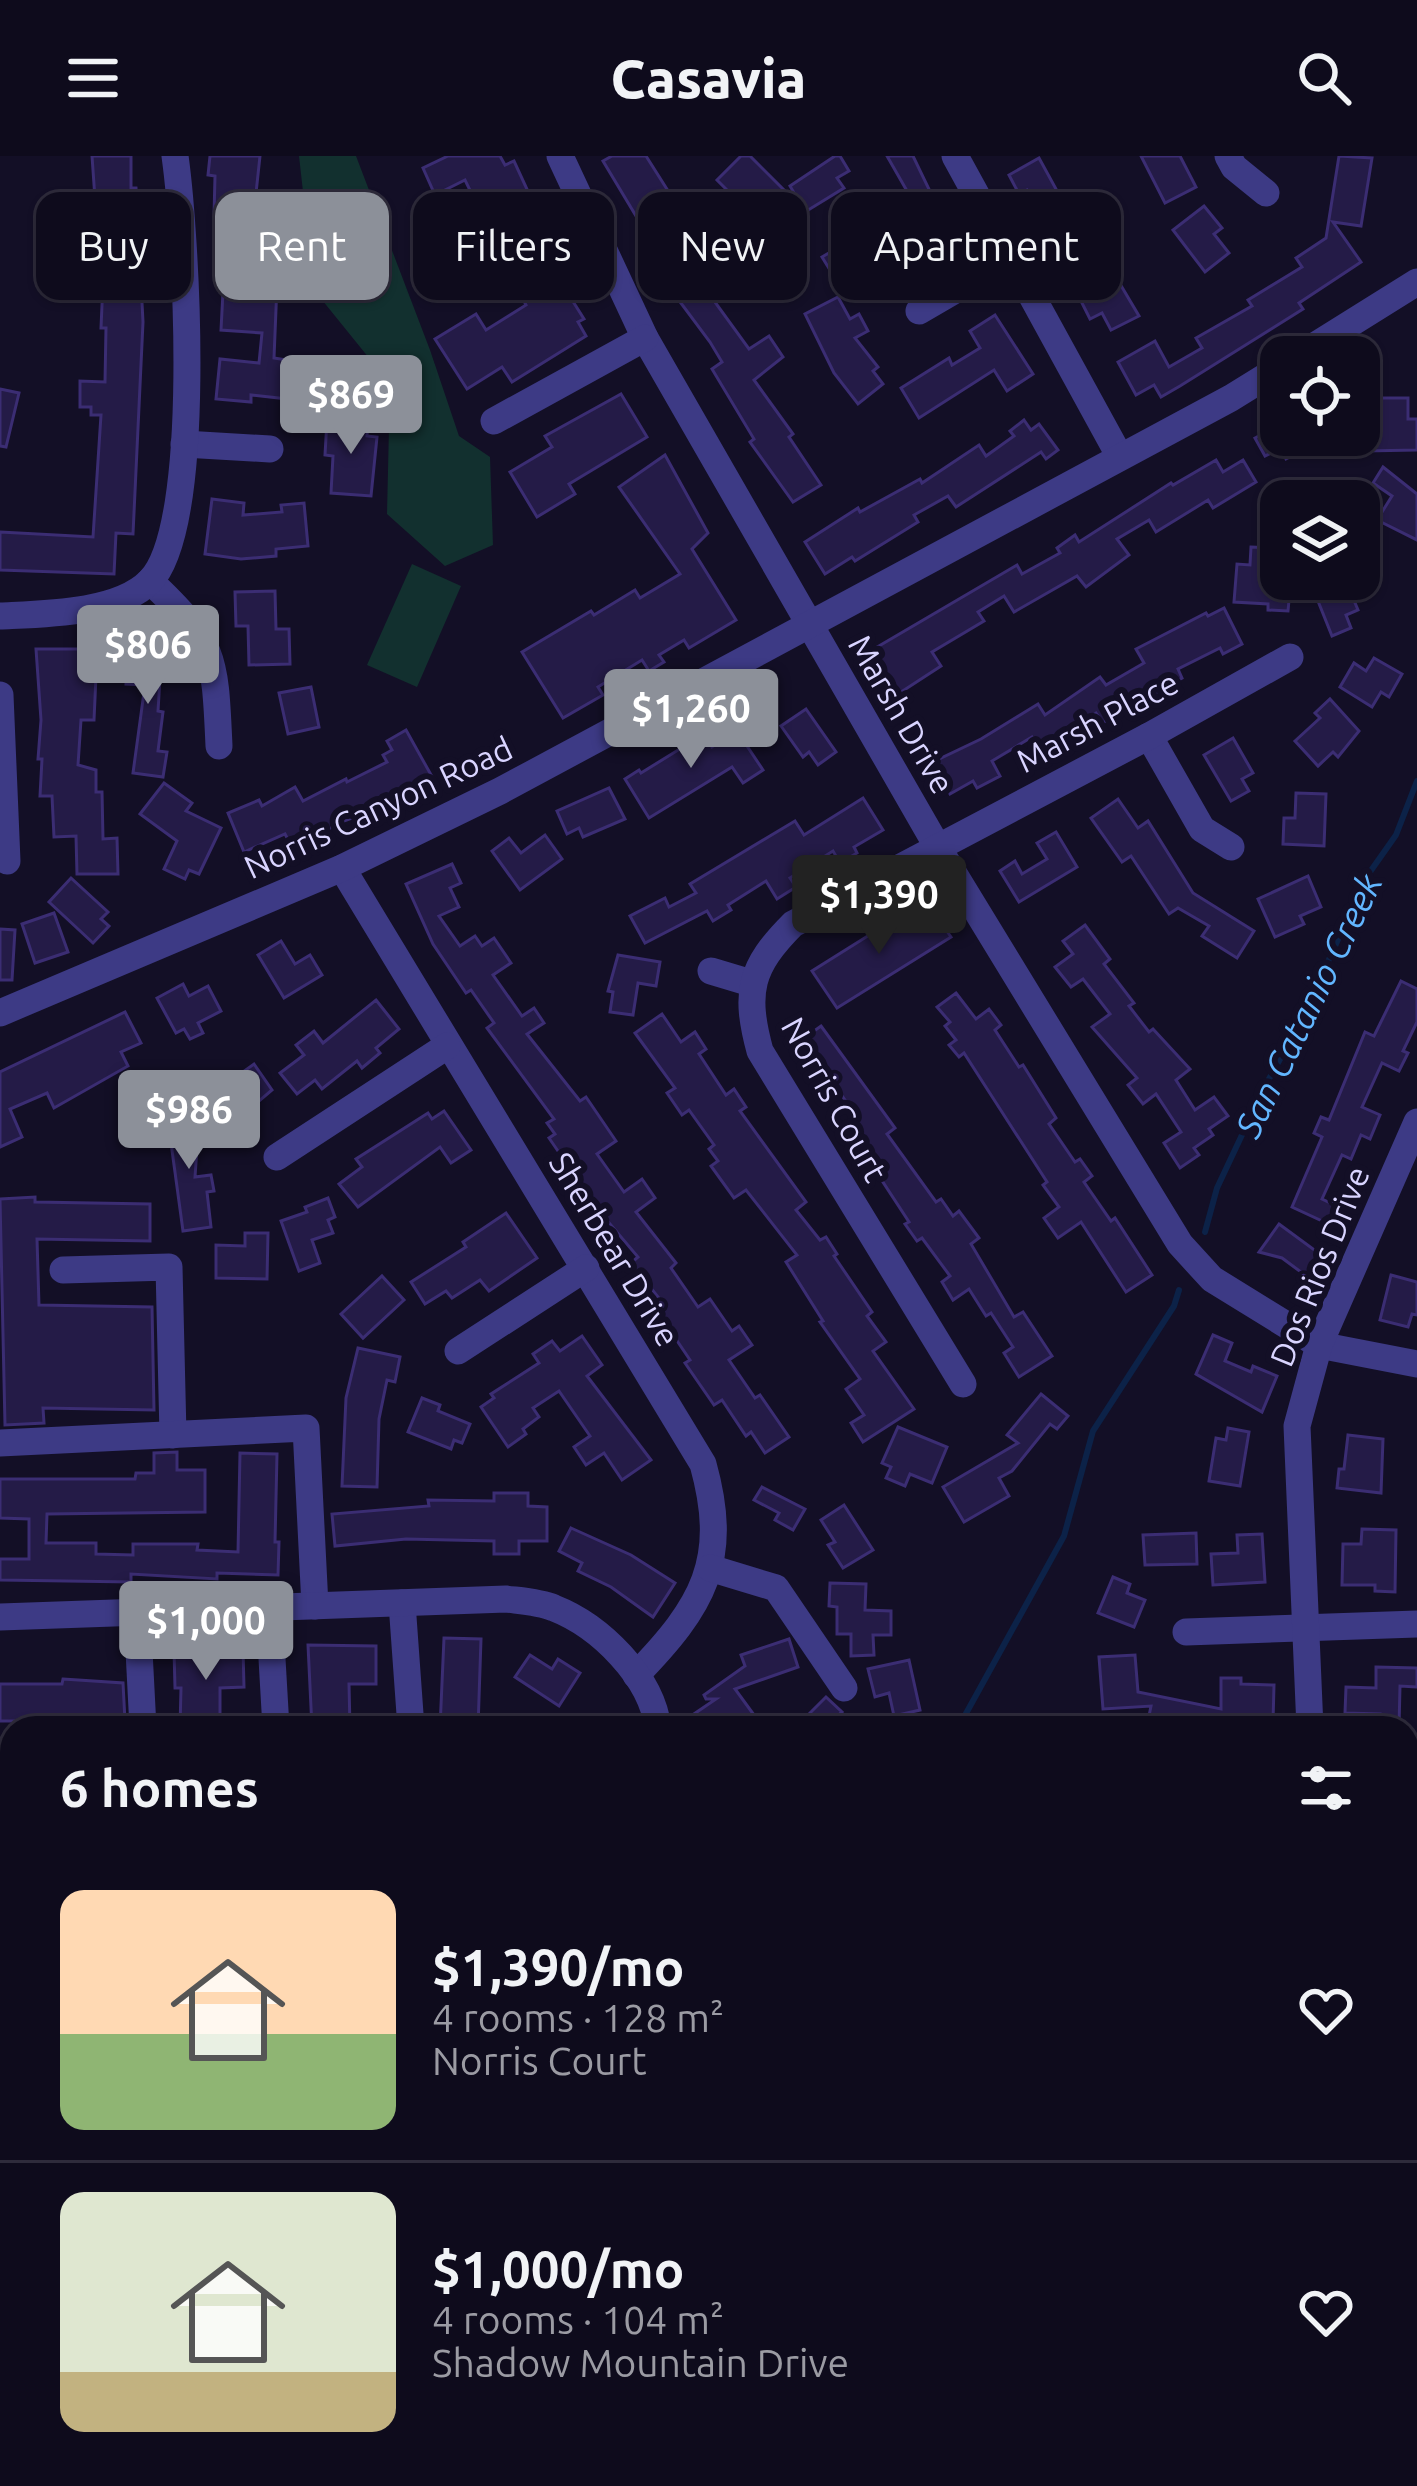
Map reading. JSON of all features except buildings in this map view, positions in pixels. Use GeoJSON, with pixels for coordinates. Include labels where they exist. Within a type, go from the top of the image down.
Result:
{"type":"FeatureCollection","features":[{"type":"Feature","properties":{"kind":"street"},"geometry":{"type":"LineString","coordinates":[[0,616],[69,612],[123,598],[150,581],[169,545],[184,444],[185,295],[176,156]]}},
{"type":"Feature","properties":{"kind":"street","name":"Marsh Drive"},"geometry":{"type":"LineString","coordinates":[[560,156],[645,338],[937,846],[1180,1244],[1211,1279],[1319,1345],[1417,1364]]}},
{"type":"Feature","properties":{"kind":"street"},"geometry":{"type":"LineString","coordinates":[[955,156],[974,192]]}},
{"type":"Feature","properties":{"kind":"street"},"geometry":{"type":"LineString","coordinates":[[1228,156],[1234,167],[1266,193]]}},
{"type":"Feature","properties":{"kind":"street"},"geometry":{"type":"LineString","coordinates":[[1331,336],[1417,282]]}},
{"type":"Feature","properties":{"kind":"street"},"geometry":{"type":"LineString","coordinates":[[919,311],[938,300]]}},
{"type":"Feature","properties":{"kind":"street"},"geometry":{"type":"LineString","coordinates":[[1033,300],[1120,458]]}},
{"type":"Feature","properties":{"kind":"street"},"geometry":{"type":"LineString","coordinates":[[494,421],[645,338]]}},
{"type":"Feature","properties":{"kind":"street","name":"Norris Canyon Road"},"geometry":{"type":"LineString","coordinates":[[0,1013],[342,868],[500,791],[1260,379]]}},
{"type":"Feature","properties":{"kind":"street"},"geometry":{"type":"LineString","coordinates":[[184,444],[270,449]]}},
{"type":"Feature","properties":{"kind":"street"},"geometry":{"type":"LineString","coordinates":[[150,581],[203,638],[216,683],[219,746]]}},
{"type":"Feature","properties":{"kind":"street","name":"Marsh Place"},"geometry":{"type":"LineString","coordinates":[[937,846],[1290,657]]}},
{"type":"Feature","properties":{"kind":"street"},"geometry":{"type":"LineString","coordinates":[[0,695],[7,861]]}},
{"type":"Feature","properties":{"kind":"street"},"geometry":{"type":"LineString","coordinates":[[1149,736],[1202,829],[1231,847]]}},
{"type":"Feature","properties":{"kind":"street"},"geometry":{"type":"LineString","coordinates":[[711,970],[752,983],[766,951],[793,924],[937,846]]}},
{"type":"Feature","properties":{"kind":"street","name":"Sherbear Drive"},"geometry":{"type":"LineString","coordinates":[[342,868],[703,1464],[714,1504],[716,1536],[710,1568],[674,1636],[636,1675]]}},
{"type":"Feature","properties":{"kind":"street","name":"Norris Court"},"geometry":{"type":"LineString","coordinates":[[752,983],[750,1017],[760,1051],[963,1384]]}},
{"type":"Feature","properties":{"kind":"street"},"geometry":{"type":"LineString","coordinates":[[277,1157],[447,1046]]}},
{"type":"Feature","properties":{"kind":"street","name":"Dos Rios Drive"},"geometry":{"type":"LineString","coordinates":[[1309,1716],[1297,1426],[1319,1345],[1417,1122]]}},
{"type":"Feature","properties":{"kind":"street"},"geometry":{"type":"LineString","coordinates":[[63,1270],[169,1268],[173,1435]]}},
{"type":"Feature","properties":{"kind":"street"},"geometry":{"type":"LineString","coordinates":[[458,1352],[586,1268]]}},
{"type":"Feature","properties":{"kind":"street"},"geometry":{"type":"LineString","coordinates":[[0,1443],[306,1428],[315,1606]]}},
{"type":"Feature","properties":{"kind":"street"},"geometry":{"type":"LineString","coordinates":[[710,1568],[776,1588],[844,1688]]}},
{"type":"Feature","properties":{"kind":"street"},"geometry":{"type":"LineString","coordinates":[[0,1617],[506,1599],[551,1606],[593,1628],[636,1675],[657,1716]]}},
{"type":"Feature","properties":{"kind":"street"},"geometry":{"type":"LineString","coordinates":[[402,1603],[410,1716]]}},
{"type":"Feature","properties":{"kind":"street"},"geometry":{"type":"LineString","coordinates":[[269,1607],[275,1716]]}},
{"type":"Feature","properties":{"kind":"street"},"geometry":{"type":"LineString","coordinates":[[137,1612],[142,1716]]}},
{"type":"Feature","properties":{"kind":"street"},"geometry":{"type":"LineString","coordinates":[[1186,1632],[1417,1624]]}},
{"type":"Feature","properties":{"kind":"green space"},"geometry":{"type":"Polygon","coordinates":[[[299,156],[356,156],[370,192],[303,192],[299,156]]]}},
{"type":"Feature","properties":{"kind":"green space"},"geometry":{"type":"Polygon","coordinates":[[[389,243],[459,436],[490,457],[493,545],[445,566],[387,514],[390,384],[322,300],[389,300],[389,243]]]}},
{"type":"Feature","properties":{"kind":"green space"},"geometry":{"type":"Polygon","coordinates":[[[412,564],[461,586],[417,687],[367,665],[412,564]]]}},
{"type":"Feature","properties":{"kind":"waterway","name":"San Catanio Creek"},"geometry":{"type":"LineString","coordinates":[[1205,1232],[1217,1188],[1302,1020],[1365,879],[1396,835],[1417,781]]}},
{"type":"Feature","properties":{"kind":"waterway","name":"San Catanio Creek"},"geometry":{"type":"LineString","coordinates":[[965,1716],[1064,1536],[1093,1431],[1174,1306],[1179,1290]]}}]}
